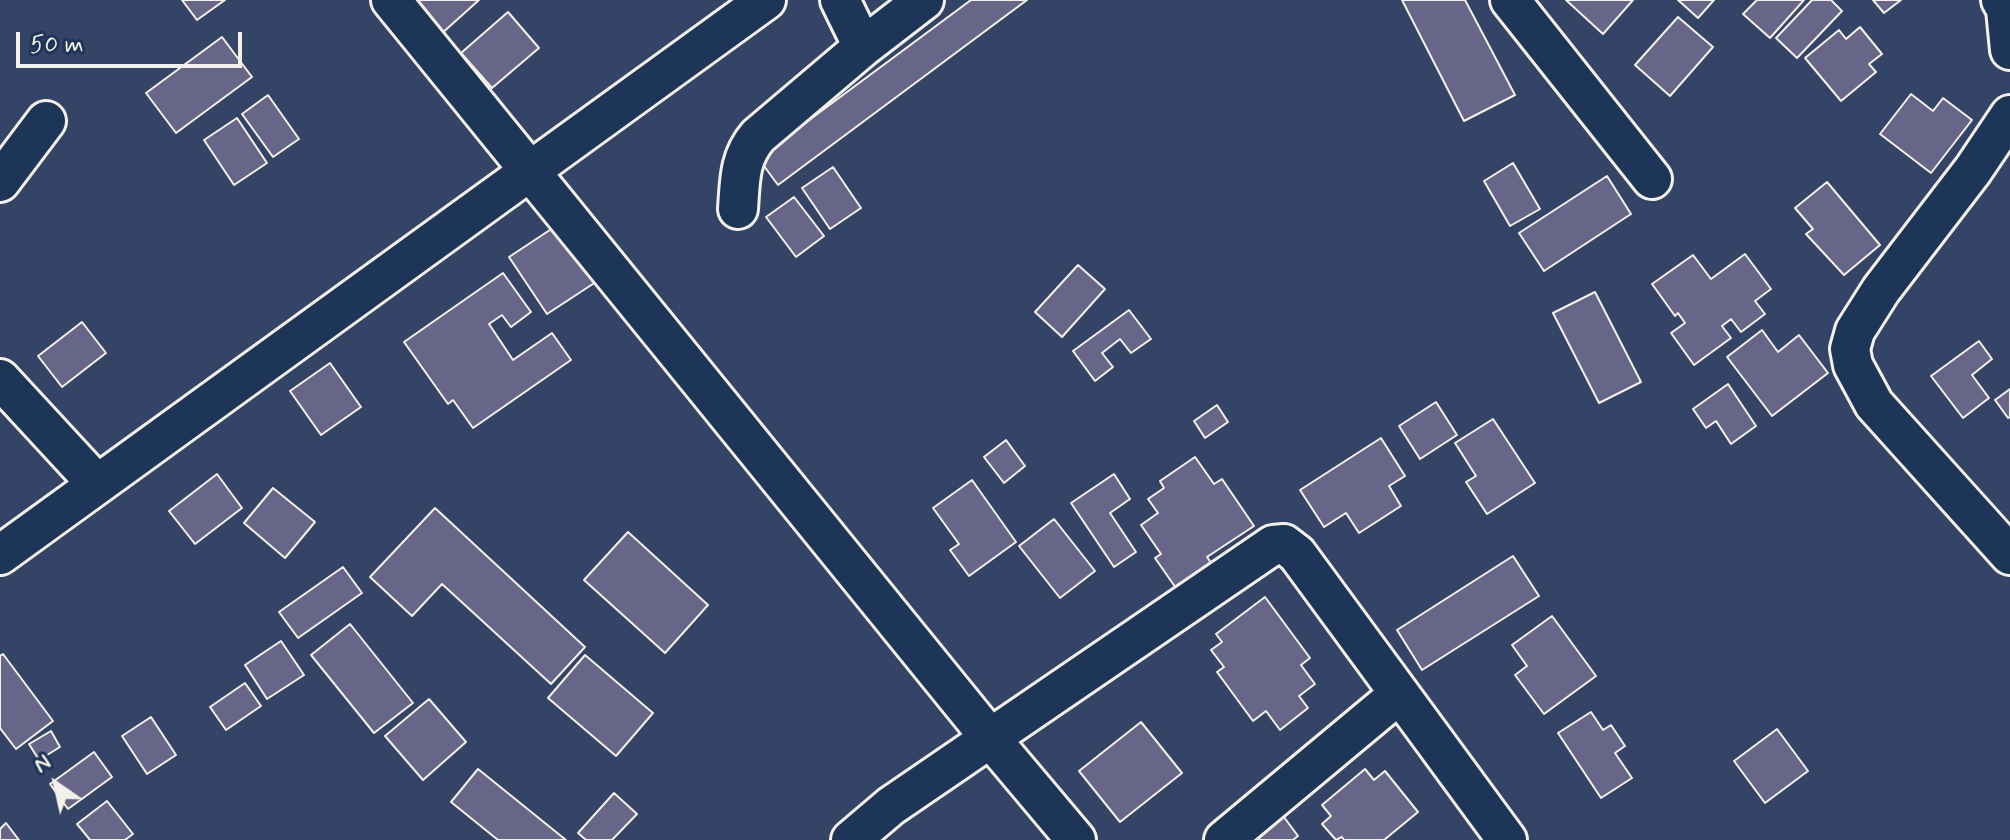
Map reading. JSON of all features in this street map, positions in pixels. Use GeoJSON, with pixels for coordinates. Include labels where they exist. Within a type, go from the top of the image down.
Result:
{"type":"FeatureCollection","features":[{"type":"Feature","properties":{"kind":"street"},"geometry":{"type":"LineString","coordinates":[[391,0],[1076,840]]}},
{"type":"Feature","properties":{"kind":"street"},"geometry":{"type":"LineString","coordinates":[[0,555],[766,0]]}},
{"type":"Feature","properties":{"kind":"street"},"geometry":{"type":"LineString","coordinates":[[840,0],[863,47]]}},
{"type":"Feature","properties":{"kind":"street"},"geometry":{"type":"LineString","coordinates":[[738,209],[741,163],[758,136],[924,0]]}},
{"type":"Feature","properties":{"kind":"street"},"geometry":{"type":"LineString","coordinates":[[1510,0],[1652,179]]}},
{"type":"Feature","properties":{"kind":"street"},"geometry":{"type":"LineString","coordinates":[[2001,0],[2006,9],[2010,50]]}},
{"type":"Feature","properties":{"kind":"street"},"geometry":{"type":"LineString","coordinates":[[2010,115],[1973,170],[1881,290],[1855,331],[1850,349],[1853,365],[1874,404],[2010,555]]}},
{"type":"Feature","properties":{"kind":"street"},"geometry":{"type":"LineString","coordinates":[[0,182],[46,121]]}},
{"type":"Feature","properties":{"kind":"street"},"geometry":{"type":"LineString","coordinates":[[0,379],[97,484]]}},
{"type":"Feature","properties":{"kind":"street"},"geometry":{"type":"LineString","coordinates":[[851,840],[891,806],[1273,545],[1284,544],[1297,554],[1507,840]]}},
{"type":"Feature","properties":{"kind":"street"},"geometry":{"type":"LineString","coordinates":[[1224,840],[1398,695]]}},
{"type":"Feature","properties":{"kind":"building"},"geometry":{"type":"Polygon","coordinates":[[[182,0],[225,0],[197,20],[182,0]]]}},
{"type":"Feature","properties":{"kind":"building"},"geometry":{"type":"Polygon","coordinates":[[[420,0],[479,0],[440,35],[413,6],[420,0]]]}},
{"type":"Feature","properties":{"kind":"building"},"geometry":{"type":"Polygon","coordinates":[[[971,0],[1027,0],[778,185],[758,158],[971,0]]]}},
{"type":"Feature","properties":{"kind":"building"},"geometry":{"type":"Polygon","coordinates":[[[1402,0],[1465,0],[1515,95],[1464,121],[1402,0]]]}},
{"type":"Feature","properties":{"kind":"building"},"geometry":{"type":"Polygon","coordinates":[[[1566,0],[1633,0],[1603,34],[1566,0]]]}},
{"type":"Feature","properties":{"kind":"building"},"geometry":{"type":"Polygon","coordinates":[[[1678,0],[1714,0],[1698,18],[1678,0]]]}},
{"type":"Feature","properties":{"kind":"building"},"geometry":{"type":"Polygon","coordinates":[[[1757,0],[1804,0],[1770,38],[1743,14],[1757,0]]]}},
{"type":"Feature","properties":{"kind":"building"},"geometry":{"type":"Polygon","coordinates":[[[1812,0],[1831,0],[1842,11],[1797,58],[1776,38],[1812,0]]]}},
{"type":"Feature","properties":{"kind":"building"},"geometry":{"type":"Polygon","coordinates":[[[1873,0],[1901,0],[1884,13],[1873,0]]]}},
{"type":"Feature","properties":{"kind":"building"},"geometry":{"type":"Polygon","coordinates":[[[508,12],[539,48],[492,88],[461,53],[508,12]]]}},
{"type":"Feature","properties":{"kind":"building"},"geometry":{"type":"Polygon","coordinates":[[[1678,17],[1713,47],[1670,96],[1635,65],[1678,17]]]}},
{"type":"Feature","properties":{"kind":"building"},"geometry":{"type":"Polygon","coordinates":[[[1860,27],[1882,54],[1869,64],[1876,72],[1841,101],[1805,58],[1839,30],[1846,39],[1860,27]]]}},
{"type":"Feature","properties":{"kind":"building"},"geometry":{"type":"Polygon","coordinates":[[[222,37],[252,77],[176,133],[146,93],[222,37]]]}},
{"type":"Feature","properties":{"kind":"building"},"geometry":{"type":"Polygon","coordinates":[[[1911,94],[1933,111],[1943,98],[1972,120],[1931,173],[1880,134],[1911,94]]]}},
{"type":"Feature","properties":{"kind":"building"},"geometry":{"type":"Polygon","coordinates":[[[268,95],[299,139],[273,157],[242,114],[268,95]]]}},
{"type":"Feature","properties":{"kind":"building"},"geometry":{"type":"Polygon","coordinates":[[[237,118],[267,163],[234,185],[204,140],[237,118]]]}},
{"type":"Feature","properties":{"kind":"building"},"geometry":{"type":"Polygon","coordinates":[[[1513,163],[1540,209],[1510,226],[1484,181],[1513,163]]]}},
{"type":"Feature","properties":{"kind":"building"},"geometry":{"type":"Polygon","coordinates":[[[833,167],[861,208],[830,229],[802,188],[833,167]]]}},
{"type":"Feature","properties":{"kind":"building"},"geometry":{"type":"Polygon","coordinates":[[[1607,176],[1631,214],[1544,271],[1519,233],[1607,176]]]}},
{"type":"Feature","properties":{"kind":"building"},"geometry":{"type":"Polygon","coordinates":[[[1827,182],[1880,245],[1844,275],[1806,234],[1813,229],[1795,208],[1827,182]]]}},
{"type":"Feature","properties":{"kind":"building"},"geometry":{"type":"Polygon","coordinates":[[[794,197],[824,236],[796,257],[766,217],[794,197]]]}},
{"type":"Feature","properties":{"kind":"building"},"geometry":{"type":"Polygon","coordinates":[[[565,220],[602,278],[547,314],[509,257],[565,220]]]}},
{"type":"Feature","properties":{"kind":"building"},"geometry":{"type":"Polygon","coordinates":[[[1745,254],[1771,289],[1755,301],[1765,314],[1741,332],[1731,319],[1722,326],[1731,338],[1694,365],[1671,333],[1685,323],[1678,313],[1675,316],[1652,284],[1693,255],[1711,279],[1745,254]]]}},
{"type":"Feature","properties":{"kind":"building"},"geometry":{"type":"Polygon","coordinates":[[[1078,265],[1105,289],[1062,337],[1035,312],[1078,265]]]}},
{"type":"Feature","properties":{"kind":"building"},"geometry":{"type":"Polygon","coordinates":[[[503,273],[531,312],[511,327],[502,315],[489,324],[513,360],[552,333],[571,360],[473,428],[453,400],[448,404],[404,342],[503,273]]]}},
{"type":"Feature","properties":{"kind":"building"},"geometry":{"type":"Polygon","coordinates":[[[1595,292],[1641,382],[1599,403],[1553,313],[1595,292]]]}},
{"type":"Feature","properties":{"kind":"building"},"geometry":{"type":"Polygon","coordinates":[[[1129,310],[1151,339],[1131,353],[1120,339],[1102,353],[1113,367],[1095,381],[1073,351],[1129,310]]]}},
{"type":"Feature","properties":{"kind":"building"},"geometry":{"type":"Polygon","coordinates":[[[82,322],[106,353],[62,387],[38,356],[82,322]]]}},
{"type":"Feature","properties":{"kind":"building"},"geometry":{"type":"Polygon","coordinates":[[[1762,330],[1778,352],[1799,335],[1828,373],[1772,416],[1727,357],[1762,330]]]}},
{"type":"Feature","properties":{"kind":"building"},"geometry":{"type":"Polygon","coordinates":[[[1979,341],[1992,359],[1972,375],[1989,398],[1963,418],[1931,376],[1979,341]]]}},
{"type":"Feature","properties":{"kind":"building"},"geometry":{"type":"Polygon","coordinates":[[[330,363],[361,407],[321,435],[290,391],[330,363]]]}},
{"type":"Feature","properties":{"kind":"building"},"geometry":{"type":"Polygon","coordinates":[[[1728,384],[1756,426],[1731,444],[1716,421],[1706,428],[1693,409],[1728,384]]]}},
{"type":"Feature","properties":{"kind":"building"},"geometry":{"type":"Polygon","coordinates":[[[2010,389],[2010,417],[2008,418],[1995,400],[2010,389]]]}},
{"type":"Feature","properties":{"kind":"building"},"geometry":{"type":"Polygon","coordinates":[[[1436,402],[1457,435],[1420,459],[1399,426],[1436,402]]]}},
{"type":"Feature","properties":{"kind":"building"},"geometry":{"type":"Polygon","coordinates":[[[1217,405],[1228,422],[1205,438],[1194,421],[1217,405]]]}},
{"type":"Feature","properties":{"kind":"building"},"geometry":{"type":"Polygon","coordinates":[[[1493,419],[1535,483],[1487,514],[1466,482],[1476,476],[1455,443],[1493,419]]]}},
{"type":"Feature","properties":{"kind":"building"},"geometry":{"type":"Polygon","coordinates":[[[1381,438],[1405,476],[1389,486],[1401,506],[1359,533],[1346,513],[1324,527],[1300,490],[1381,438]]]}},
{"type":"Feature","properties":{"kind":"building"},"geometry":{"type":"Polygon","coordinates":[[[1006,440],[1025,466],[1004,483],[984,457],[1006,440]]]}},
{"type":"Feature","properties":{"kind":"building"},"geometry":{"type":"Polygon","coordinates":[[[1195,457],[1214,484],[1222,479],[1254,526],[1207,557],[1221,577],[1185,601],[1155,558],[1161,554],[1141,525],[1158,513],[1148,499],[1164,488],[1160,481],[1195,457]]]}},
{"type":"Feature","properties":{"kind":"building"},"geometry":{"type":"Polygon","coordinates":[[[217,474],[242,508],[195,544],[169,511],[217,474]]]}},
{"type":"Feature","properties":{"kind":"building"},"geometry":{"type":"Polygon","coordinates":[[[1114,474],[1130,499],[1110,513],[1136,552],[1114,567],[1071,503],[1114,474]]]}},
{"type":"Feature","properties":{"kind":"building"},"geometry":{"type":"Polygon","coordinates":[[[972,480],[1016,542],[969,576],[950,550],[959,544],[933,508],[972,480]]]}},
{"type":"Feature","properties":{"kind":"building"},"geometry":{"type":"Polygon","coordinates":[[[273,488],[315,522],[285,558],[244,523],[273,488]]]}},
{"type":"Feature","properties":{"kind":"building"},"geometry":{"type":"Polygon","coordinates":[[[435,508],[585,647],[551,684],[442,584],[412,616],[370,577],[435,508]]]}},
{"type":"Feature","properties":{"kind":"building"},"geometry":{"type":"Polygon","coordinates":[[[1054,519],[1095,571],[1060,598],[1019,546],[1054,519]]]}},
{"type":"Feature","properties":{"kind":"building"},"geometry":{"type":"Polygon","coordinates":[[[628,532],[708,605],[665,653],[584,580],[628,532]]]}},
{"type":"Feature","properties":{"kind":"building"},"geometry":{"type":"Polygon","coordinates":[[[1513,556],[1539,596],[1422,670],[1397,630],[1513,556]]]}},
{"type":"Feature","properties":{"kind":"building"},"geometry":{"type":"Polygon","coordinates":[[[343,567],[362,593],[298,638],[279,612],[343,567]]]}},
{"type":"Feature","properties":{"kind":"building"},"geometry":{"type":"Polygon","coordinates":[[[1265,597],[1310,658],[1301,665],[1315,684],[1299,696],[1308,708],[1280,730],[1266,711],[1253,721],[1217,672],[1224,667],[1211,650],[1222,642],[1216,634],[1265,597]]]}},
{"type":"Feature","properties":{"kind":"building"},"geometry":{"type":"Polygon","coordinates":[[[1552,616],[1596,676],[1544,714],[1515,675],[1527,666],[1512,645],[1552,616]]]}},
{"type":"Feature","properties":{"kind":"building"},"geometry":{"type":"Polygon","coordinates":[[[350,624],[413,703],[374,733],[311,655],[350,624]]]}},
{"type":"Feature","properties":{"kind":"building"},"geometry":{"type":"Polygon","coordinates":[[[281,641],[304,675],[267,699],[245,665],[281,641]]]}},
{"type":"Feature","properties":{"kind":"building"},"geometry":{"type":"Polygon","coordinates":[[[3,654],[53,721],[16,749],[0,728],[0,656],[3,654]]]}},
{"type":"Feature","properties":{"kind":"building"},"geometry":{"type":"Polygon","coordinates":[[[585,655],[653,713],[616,756],[548,698],[585,655]]]}},
{"type":"Feature","properties":{"kind":"building"},"geometry":{"type":"Polygon","coordinates":[[[245,683],[261,706],[226,730],[210,707],[245,683]]]}},
{"type":"Feature","properties":{"kind":"building"},"geometry":{"type":"Polygon","coordinates":[[[429,699],[466,742],[423,780],[385,736],[429,699]]]}},
{"type":"Feature","properties":{"kind":"building"},"geometry":{"type":"Polygon","coordinates":[[[1591,712],[1603,730],[1611,725],[1625,746],[1615,753],[1632,778],[1601,798],[1558,733],[1591,712]]]}},
{"type":"Feature","properties":{"kind":"building"},"geometry":{"type":"Polygon","coordinates":[[[151,717],[176,755],[147,774],[122,736],[151,717]]]}},
{"type":"Feature","properties":{"kind":"building"},"geometry":{"type":"Polygon","coordinates":[[[1141,722],[1182,773],[1120,822],[1079,771],[1141,722]]]}},
{"type":"Feature","properties":{"kind":"building"},"geometry":{"type":"Polygon","coordinates":[[[1777,729],[1808,771],[1765,803],[1734,761],[1777,729]]]}},
{"type":"Feature","properties":{"kind":"building"},"geometry":{"type":"Polygon","coordinates":[[[51,731],[60,747],[39,760],[29,744],[51,731]]]}},
{"type":"Feature","properties":{"kind":"building"},"geometry":{"type":"Polygon","coordinates":[[[94,752],[112,777],[68,809],[50,784],[94,752]]]}},
{"type":"Feature","properties":{"kind":"building"},"geometry":{"type":"Polygon","coordinates":[[[478,769],[566,840],[498,840],[451,802],[478,769]]]}},
{"type":"Feature","properties":{"kind":"building"},"geometry":{"type":"Polygon","coordinates":[[[1365,769],[1374,780],[1385,771],[1418,812],[1384,840],[1344,840],[1342,837],[1336,840],[1322,824],[1331,816],[1322,805],[1365,769]]]}},
{"type":"Feature","properties":{"kind":"building"},"geometry":{"type":"Polygon","coordinates":[[[614,793],[637,814],[612,840],[586,840],[578,833],[614,793]]]}},
{"type":"Feature","properties":{"kind":"building"},"geometry":{"type":"Polygon","coordinates":[[[107,801],[133,834],[125,840],[90,840],[77,824],[107,801]]]}},
{"type":"Feature","properties":{"kind":"building"},"geometry":{"type":"Polygon","coordinates":[[[1278,809],[1298,836],[1293,840],[1256,840],[1251,834],[1278,809]]]}},
{"type":"Feature","properties":{"kind":"building"},"geometry":{"type":"Polygon","coordinates":[[[6,823],[19,840],[0,840],[0,829],[6,823]]]}}]}
